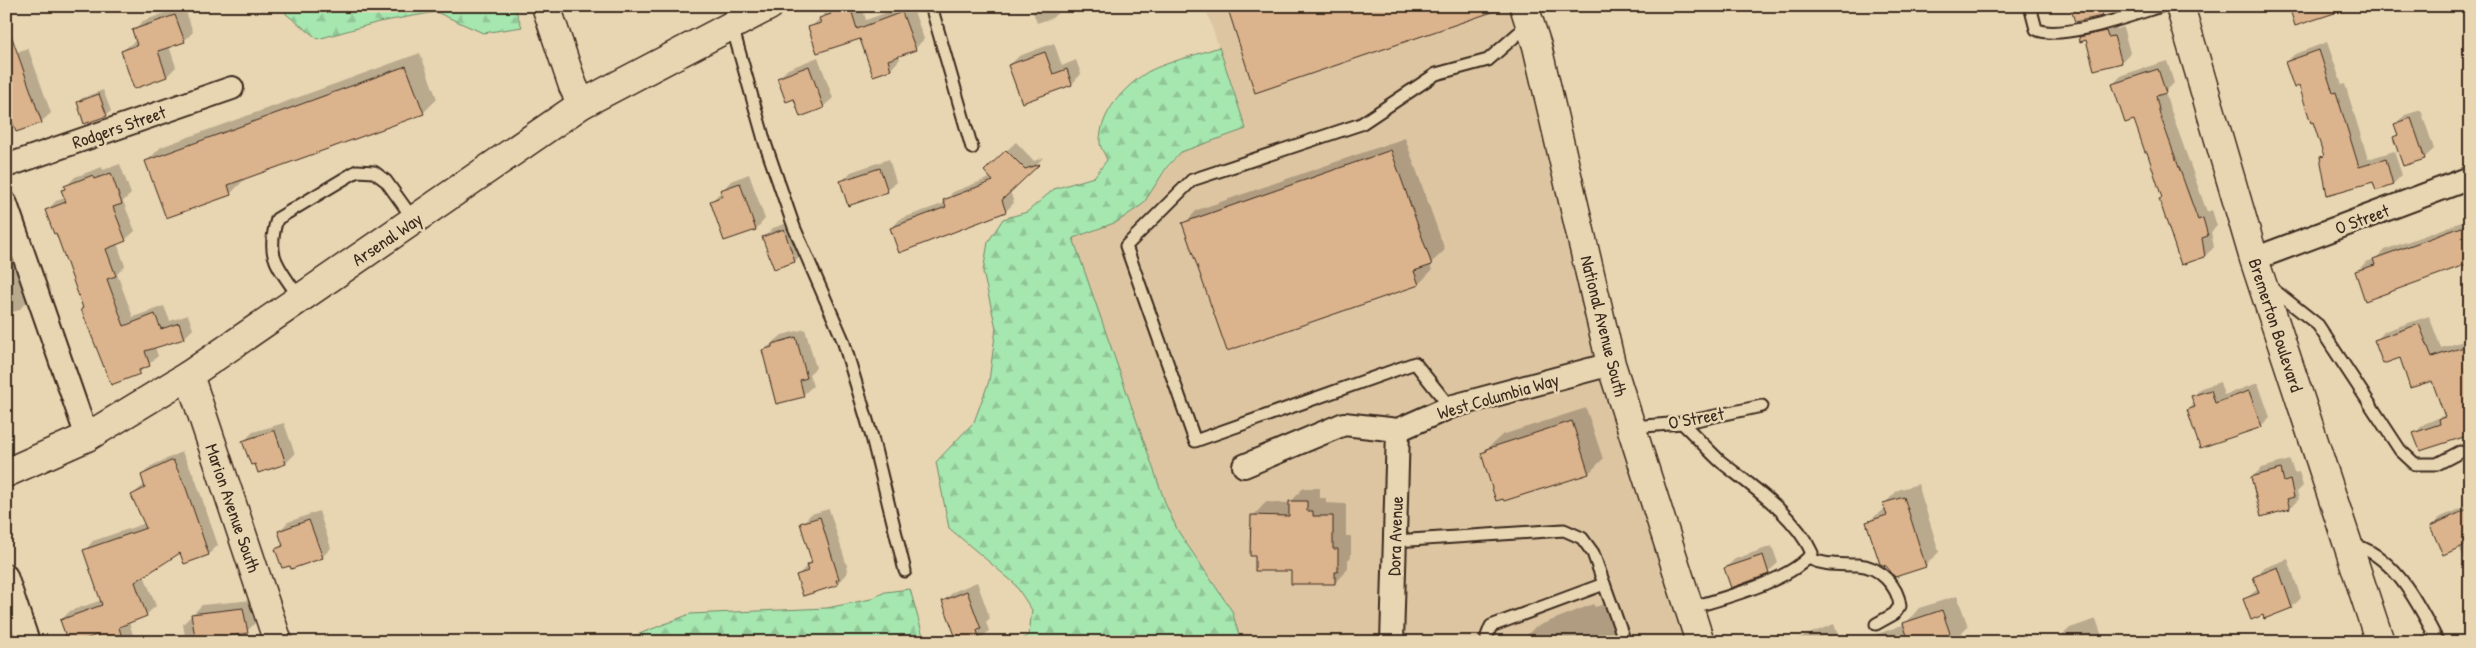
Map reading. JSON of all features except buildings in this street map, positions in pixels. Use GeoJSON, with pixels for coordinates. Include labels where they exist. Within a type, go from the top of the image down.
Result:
{"type":"FeatureCollection","features":[{"type":"Feature","properties":{"kind":"main road"},"geometry":{"type":"LineString","coordinates":[[546,6],[573,86],[582,104]]}},
{"type":"Feature","properties":{"kind":"main road","name":"Arsenal Way"},"geometry":{"type":"LineString","coordinates":[[6,472],[87,438],[189,375],[582,104],[770,6]]}},
{"type":"Feature","properties":{"kind":"main road","name":"Bremerton Boulevard"},"geometry":{"type":"LineString","coordinates":[[2180,6],[2257,269],[2380,642]]}},
{"type":"Feature","properties":{"kind":"main road","name":"National Avenue South"},"geometry":{"type":"LineString","coordinates":[[1527,15],[1611,364],[1700,642]]}},
{"type":"Feature","properties":{"kind":"main road","name":"Marion Avenue South"},"geometry":{"type":"LineString","coordinates":[[189,375],[278,642]]}},
{"type":"Feature","properties":{"kind":"street","name":"Rodgers Street"},"geometry":{"type":"LineString","coordinates":[[6,166],[232,88]]}},
{"type":"Feature","properties":{"kind":"street","name":"O Street"},"geometry":{"type":"LineString","coordinates":[[2257,269],[2470,178]]}},
{"type":"Feature","properties":{"kind":"street"},"geometry":{"type":"LineString","coordinates":[[6,204],[87,438]]}},
{"type":"Feature","properties":{"kind":"street","name":"West Columbia Way"},"geometry":{"type":"LineString","coordinates":[[1398,430],[1450,407],[1611,364]]}},
{"type":"Feature","properties":{"kind":"street"},"geometry":{"type":"LineString","coordinates":[[1244,466],[1344,424],[1398,430]]}},
{"type":"Feature","properties":{"kind":"street","name":"Dora Avenue"},"geometry":{"type":"LineString","coordinates":[[1392,642],[1398,430]]}},
{"type":"Feature","properties":{"kind":"street"},"geometry":{"type":"LineString","coordinates":[[6,576],[28,642]]}},
{"type":"Feature","properties":{"kind":"lane"},"geometry":{"type":"LineString","coordinates":[[931,6],[972,148]]}},
{"type":"Feature","properties":{"kind":"lane"},"geometry":{"type":"LineString","coordinates":[[2030,6],[2036,29],[2044,34],[2092,27],[2160,6]]}},
{"type":"Feature","properties":{"kind":"lane"},"geometry":{"type":"LineString","coordinates":[[1450,407],[1415,363],[1195,441],[1126,246],[1192,180],[1361,124],[1436,74],[1488,60],[1527,15]]}},
{"type":"Feature","properties":{"kind":"lane"},"geometry":{"type":"LineString","coordinates":[[732,26],[765,143],[794,226],[843,340],[872,437],[905,571]]}},
{"type":"Feature","properties":{"kind":"lane"},"geometry":{"type":"LineString","coordinates":[[300,299],[273,257],[271,239],[277,219],[357,171],[374,172],[386,181],[414,220]]}},
{"type":"Feature","properties":{"kind":"lane"},"geometry":{"type":"LineString","coordinates":[[2257,269],[2318,325],[2400,450],[2415,464],[2437,464],[2460,452]]}},
{"type":"Feature","properties":{"kind":"lane","name":"O Street"},"geometry":{"type":"LineString","coordinates":[[1630,428],[1682,423],[1762,406]]}},
{"type":"Feature","properties":{"kind":"lane"},"geometry":{"type":"LineString","coordinates":[[1682,423],[1719,460],[1758,491],[1806,540],[1812,553],[1808,558],[1785,573],[1753,588],[1689,609]]}},
{"type":"Feature","properties":{"kind":"lane"},"geometry":{"type":"LineString","coordinates":[[1394,542],[1564,530],[1582,538],[1592,553],[1625,642]]}},
{"type":"Feature","properties":{"kind":"lane"},"geometry":{"type":"LineString","coordinates":[[2347,543],[2369,550],[2405,584],[2420,606],[2438,642]]}},
{"type":"Feature","properties":{"kind":"lane"},"geometry":{"type":"LineString","coordinates":[[1808,558],[1820,564],[1860,565],[1872,569],[1888,580],[1899,596],[1900,606],[1894,614],[1876,624]]}},
{"type":"Feature","properties":{"kind":"lane"},"geometry":{"type":"LineString","coordinates":[[1488,642],[1487,636],[1491,626],[1604,584]]}},
{"type":"Feature","properties":{"kind":"shaded area"},"geometry":{"type":"Polygon","coordinates":[[[1205,6],[1524,6],[1700,642],[1241,642],[1232,611],[1178,531],[1166,505],[1073,238],[1117,222],[1155,184],[1181,152],[1246,129],[1205,6]]]}},
{"type":"Feature","properties":{"kind":"green space"},"geometry":{"type":"Polygon","coordinates":[[[286,6],[514,6],[522,27],[483,33],[436,12],[379,22],[318,39],[286,14],[286,6]]]}},
{"type":"Feature","properties":{"kind":"green space"},"geometry":{"type":"Polygon","coordinates":[[[1219,47],[1246,129],[1181,152],[1167,167],[1143,204],[1117,222],[1073,238],[1166,505],[1178,531],[1232,611],[1241,642],[1018,642],[1029,635],[1032,610],[1014,583],[949,528],[936,462],[974,422],[989,381],[996,328],[983,272],[988,242],[1003,219],[1027,212],[1054,189],[1094,177],[1107,160],[1100,142],[1101,131],[1108,111],[1121,94],[1137,79],[1152,70],[1219,47]]]}},
{"type":"Feature","properties":{"kind":"green space"},"geometry":{"type":"Polygon","coordinates":[[[910,589],[923,636],[929,642],[619,642],[690,614],[827,608],[871,599],[885,592],[910,589]]]}}]}
